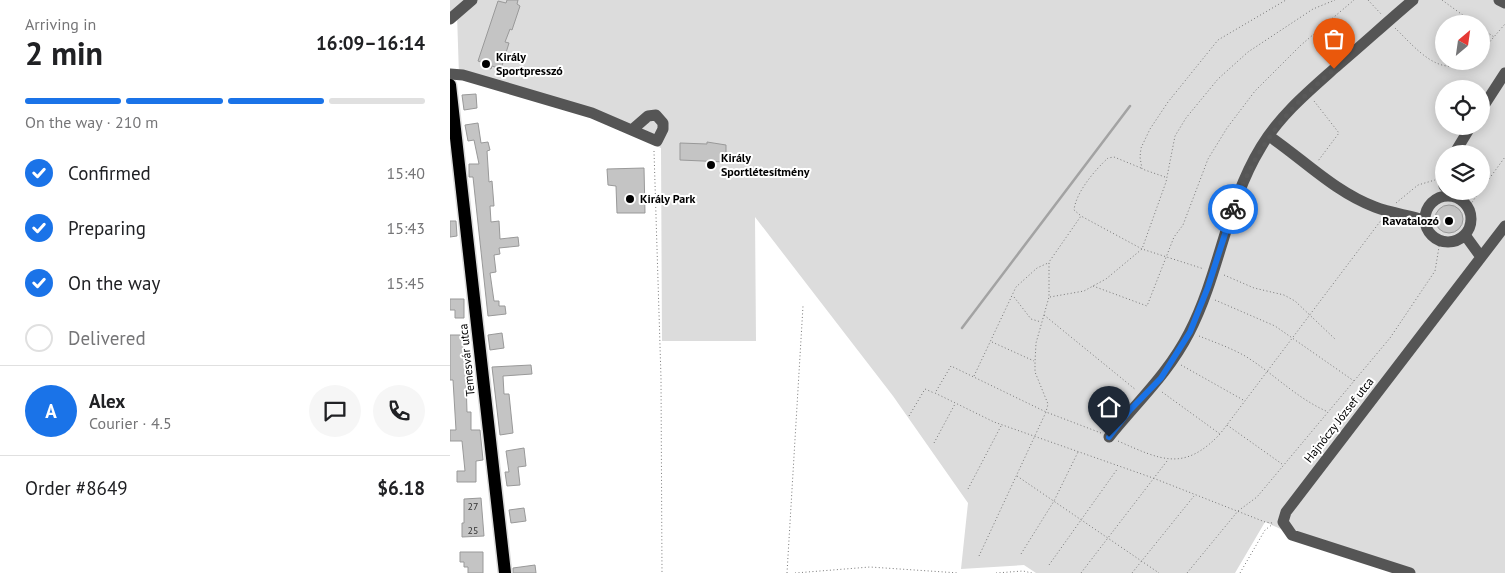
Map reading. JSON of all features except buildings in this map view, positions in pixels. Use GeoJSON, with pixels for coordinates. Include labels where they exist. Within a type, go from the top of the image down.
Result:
{"type":"FeatureCollection","features":[{"type":"Feature","properties":{"kind":"main road","name":"Temesvár utca"},"geometry":{"type":"LineString","coordinates":[[450,85],[505,573]]}},
{"type":"Feature","properties":{"kind":"street"},"geometry":{"type":"LineString","coordinates":[[450,19],[472,0]]}},
{"type":"Feature","properties":{"kind":"street"},"geometry":{"type":"LineString","coordinates":[[1109,437],[1154,386],[1174,360],[1190,332],[1205,295],[1239,193],[1249,169],[1269,136],[1307,93],[1413,0]]}},
{"type":"Feature","properties":{"kind":"street"},"geometry":{"type":"LineString","coordinates":[[1499,0],[1505,3]]}},
{"type":"Feature","properties":{"kind":"street"},"geometry":{"type":"LineString","coordinates":[[1490,96],[1505,73]]}},
{"type":"Feature","properties":{"kind":"street"},"geometry":{"type":"LineString","coordinates":[[450,74],[467,76],[582,110],[656,140],[664,126],[662,120],[656,115],[645,117],[633,130]]}},
{"type":"Feature","properties":{"kind":"street"},"geometry":{"type":"LineString","coordinates":[[1269,136],[1341,190],[1378,208],[1424,220]]}},
{"type":"Feature","properties":{"kind":"street"},"geometry":{"type":"LineString","coordinates":[[1435,198],[1430,204],[1424,220],[1429,233],[1440,241],[1453,242],[1465,235],[1471,222],[1468,208],[1461,200]]}},
{"type":"Feature","properties":{"kind":"street","name":"Hajnóczy József utca"},"geometry":{"type":"LineString","coordinates":[[1410,573],[1292,535],[1283,522],[1286,512],[1293,501],[1505,226]]}},
{"type":"Feature","properties":{"kind":"street"},"geometry":{"type":"LineString","coordinates":[[1465,235],[1481,257]]}},
{"type":"Feature","properties":{"kind":"path"},"geometry":{"type":"LineString","coordinates":[[1142,169],[1141,148],[1150,129],[1168,102],[1218,40],[1286,0]]}},
{"type":"Feature","properties":{"kind":"path"},"geometry":{"type":"LineString","coordinates":[[1049,297],[1084,291],[1106,279],[1142,248],[1150,230],[1166,177],[1175,136],[1186,118],[1230,66],[1313,8],[1335,0]]}},
{"type":"Feature","properties":{"kind":"path"},"geometry":{"type":"LineString","coordinates":[[1093,286],[1147,306],[1168,258],[1174,237],[1183,225],[1208,159],[1227,128],[1255,91],[1301,45],[1354,0]]}},
{"type":"Feature","properties":{"kind":"path"},"geometry":{"type":"LineString","coordinates":[[1368,0],[1388,22],[1435,63]]}},
{"type":"Feature","properties":{"kind":"path"},"geometry":{"type":"LineString","coordinates":[[1442,0],[1463,15]]}},
{"type":"Feature","properties":{"kind":"path"},"geometry":{"type":"LineString","coordinates":[[1490,43],[1505,24]]}},
{"type":"Feature","properties":{"kind":"path"},"geometry":{"type":"LineString","coordinates":[[1490,34],[1495,38]]}},
{"type":"Feature","properties":{"kind":"path"},"geometry":{"type":"LineString","coordinates":[[1307,93],[1339,133],[1312,168]]}},
{"type":"Feature","properties":{"kind":"path"},"geometry":{"type":"LineString","coordinates":[[656,140],[661,378],[662,573]]}},
{"type":"Feature","properties":{"kind":"path"},"geometry":{"type":"LineString","coordinates":[[1490,178],[1505,157]]}},
{"type":"Feature","properties":{"kind":"path"},"geometry":{"type":"LineString","coordinates":[[1166,177],[1114,158],[1108,158],[1098,167],[1075,203],[1074,210],[1081,216],[1142,248],[1254,288],[1284,295],[1309,313],[1336,339]]}},
{"type":"Feature","properties":{"kind":"path"},"geometry":{"type":"LineString","coordinates":[[935,393],[951,366],[1046,412],[1088,426],[1109,437],[1167,460],[1190,457],[1200,453],[1227,425],[1309,313],[1389,210],[1418,185],[1435,186]]}},
{"type":"Feature","properties":{"kind":"path"},"geometry":{"type":"LineString","coordinates":[[1468,208],[1474,200]]}},
{"type":"Feature","properties":{"kind":"path"},"geometry":{"type":"LineString","coordinates":[[974,376],[1016,287],[1037,268],[1049,262],[1081,216]]}},
{"type":"Feature","properties":{"kind":"path"},"geometry":{"type":"LineString","coordinates":[[1187,573],[1238,511],[1257,497],[1326,411],[1390,338],[1435,271],[1440,241]]}},
{"type":"Feature","properties":{"kind":"path"},"geometry":{"type":"LineString","coordinates":[[979,556],[1048,404],[1036,372],[1035,362],[1036,343],[1049,297],[1049,262]]}},
{"type":"Feature","properties":{"kind":"path"},"geometry":{"type":"LineString","coordinates":[[1205,295],[1275,326],[1354,381]]}},
{"type":"Feature","properties":{"kind":"path"},"geometry":{"type":"LineString","coordinates":[[1013,296],[1031,319],[1041,322]]}},
{"type":"Feature","properties":{"kind":"path"},"geometry":{"type":"LineString","coordinates":[[787,573],[802,306]]}},
{"type":"Feature","properties":{"kind":"path"},"geometry":{"type":"LineString","coordinates":[[1044,314],[1143,397]]}},
{"type":"Feature","properties":{"kind":"path"},"geometry":{"type":"LineString","coordinates":[[1190,332],[1244,355],[1292,391],[1326,411]]}},
{"type":"Feature","properties":{"kind":"path"},"geometry":{"type":"LineString","coordinates":[[991,342],[1035,362]]}},
{"type":"Feature","properties":{"kind":"path"},"geometry":{"type":"LineString","coordinates":[[1174,360],[1245,401]]}},
{"type":"Feature","properties":{"kind":"path"},"geometry":{"type":"LineString","coordinates":[[1154,386],[1220,434]]}},
{"type":"Feature","properties":{"kind":"path"},"geometry":{"type":"LineString","coordinates":[[910,416],[925,389],[1002,425],[1153,478],[1265,522]]}},
{"type":"Feature","properties":{"kind":"path"},"geometry":{"type":"LineString","coordinates":[[934,443],[955,403]]}},
{"type":"Feature","properties":{"kind":"path"},"geometry":{"type":"LineString","coordinates":[[968,490],[1002,425]]}},
{"type":"Feature","properties":{"kind":"path"},"geometry":{"type":"LineString","coordinates":[[1227,425],[1283,465]]}},
{"type":"Feature","properties":{"kind":"path"},"geometry":{"type":"LineString","coordinates":[[1021,554],[1054,501],[1078,452]]}},
{"type":"Feature","properties":{"kind":"path"},"geometry":{"type":"LineString","coordinates":[[1081,573],[1167,460]]}},
{"type":"Feature","properties":{"kind":"path"},"geometry":{"type":"LineString","coordinates":[[1049,565],[1119,467]]}},
{"type":"Feature","properties":{"kind":"path"},"geometry":{"type":"LineString","coordinates":[[1016,475],[1107,537],[1140,562],[1159,573]]}},
{"type":"Feature","properties":{"kind":"path"},"geometry":{"type":"LineString","coordinates":[[1132,573],[1195,494]]}},
{"type":"Feature","properties":{"kind":"path"},"geometry":{"type":"LineString","coordinates":[[1240,573],[1265,530],[1275,523]]}},
{"type":"Feature","properties":{"kind":"path"},"geometry":{"type":"LineString","coordinates":[[795,573],[870,567],[959,573]]}},
{"type":"Feature","properties":{"kind":"path"},"geometry":{"type":"LineString","coordinates":[[996,573],[1023,571],[1032,573]]}},
{"type":"Feature","properties":{"kind":"shaded area"},"geometry":{"type":"Polygon","coordinates":[[[450,0],[1505,0],[1505,573],[1410,573],[1301,538],[1265,522],[1235,573],[1036,573],[1024,565],[961,569],[968,503],[893,396],[755,217],[756,341],[662,341],[661,148],[591,117],[459,76],[457,14],[450,19],[450,0]]]}},
{"type":"Feature","properties":{"kind":"waterway"},"geometry":{"type":"LineString","coordinates":[[962,328],[1130,106]]}},
{"type":"Feature","properties":{"kind":"way so far"},"geometry":{"type":"LineString","coordinates":[[1233,209],[1249,169],[1262,146],[1297,102],[1334,69]]}},
{"type":"Feature","properties":{"kind":"place","name":"Király Sportpresszó"},"geometry":{"type":"Point","coordinates":[486,64]}},
{"type":"Feature","properties":{"kind":"place","name":"Király Sportlétesítmény"},"geometry":{"type":"Point","coordinates":[711,165]}},
{"type":"Feature","properties":{"kind":"place","name":"Király Park"},"geometry":{"type":"Point","coordinates":[630,199]}},
{"type":"Feature","properties":{"kind":"place","name":"Ravatalozó"},"geometry":{"type":"Point","coordinates":[1449,221]}},
{"type":"Feature","properties":{"kind":"route"},"geometry":{"type":"LineString","coordinates":[[1109,437],[1130,410],[1161,378],[1190,332],[1208,287],[1233,209]]}}]}
